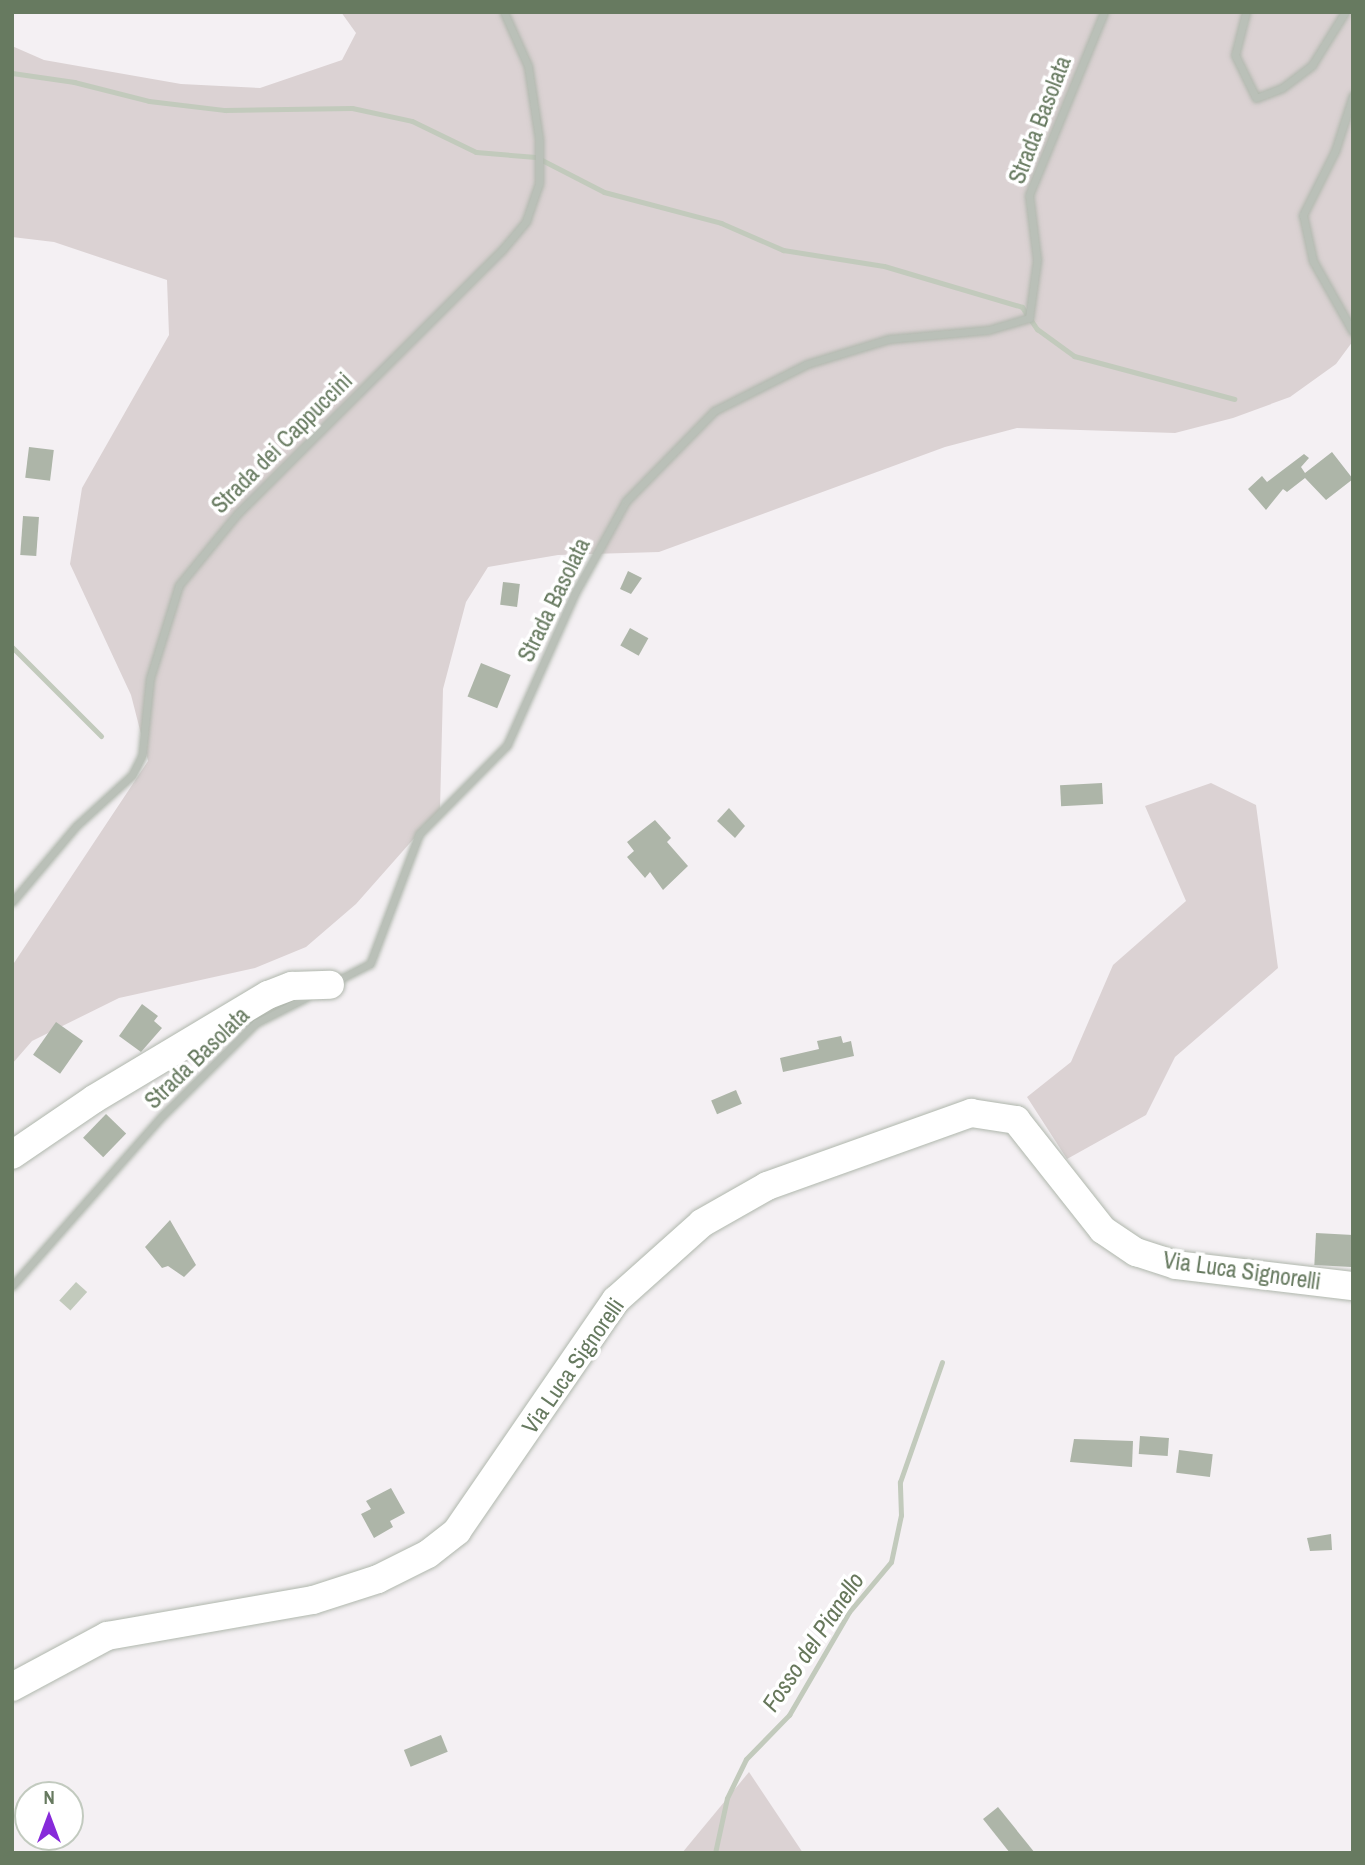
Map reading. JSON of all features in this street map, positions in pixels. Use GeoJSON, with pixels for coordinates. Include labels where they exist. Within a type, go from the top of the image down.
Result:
{"type":"FeatureCollection","features":[{"type":"Feature","properties":{"kind":"main road"},"geometry":{"type":"LineString","coordinates":[[12,1155],[94,1099],[268,995],[292,986],[330,985]]}},
{"type":"Feature","properties":{"kind":"main road","name":"Via Luca Signorelli"},"geometry":{"type":"LineString","coordinates":[[12,1687],[107,1636],[313,1600],[378,1579],[428,1554],[457,1531],[616,1300],[702,1223],[767,1186],[971,1113],[1016,1120],[1103,1230],[1136,1252],[1189,1267],[1353,1286]]}},
{"type":"Feature","properties":{"kind":"street","name":"Strada dei Cappuccini"},"geometry":{"type":"LineString","coordinates":[[12,902],[76,826],[132,775],[142,755],[150,678],[179,585],[237,513],[502,250],[526,221],[538,184],[539,139],[528,66],[504,12]]}},
{"type":"Feature","properties":{"kind":"street","name":"Strada Basolata"},"geometry":{"type":"LineString","coordinates":[[12,1286],[163,1115],[256,1023],[370,964],[419,834],[507,745],[575,593],[626,501],[713,411],[807,364],[889,339],[988,330],[1029,318],[1037,289],[1037,260],[1029,195],[1104,12]]}},
{"type":"Feature","properties":{"kind":"street"},"geometry":{"type":"LineString","coordinates":[[1246,12],[1236,55],[1256,98],[1282,88],[1312,65],[1349,13]]}},
{"type":"Feature","properties":{"kind":"street"},"geometry":{"type":"LineString","coordinates":[[1353,95],[1335,151],[1303,215],[1313,261],[1353,332]]}},
{"type":"Feature","properties":{"kind":"shaded area"},"geometry":{"type":"Polygon","coordinates":[[[341,12],[1353,12],[1353,341],[1336,364],[1290,397],[1233,418],[1175,433],[1017,428],[945,447],[659,552],[558,555],[488,567],[466,602],[443,689],[440,809],[356,904],[306,947],[255,968],[119,998],[32,1041],[12,1064],[12,966],[148,761],[131,695],[70,564],[82,488],[169,335],[167,280],[54,242],[12,237],[12,46],[44,60],[181,84],[260,88],[342,60],[356,33],[341,12]]]}},
{"type":"Feature","properties":{"kind":"shaded area"},"geometry":{"type":"Polygon","coordinates":[[[1211,783],[1256,805],[1278,968],[1175,1057],[1146,1115],[1067,1159],[1027,1097],[1071,1062],[1113,965],[1186,901],[1145,806],[1211,783]]]}},
{"type":"Feature","properties":{"kind":"shaded area"},"geometry":{"type":"Polygon","coordinates":[[[76,1282],[87,1292],[70,1311],[59,1301],[76,1282]]]}},
{"type":"Feature","properties":{"kind":"shaded area"},"geometry":{"type":"Polygon","coordinates":[[[749,1772],[803,1853],[682,1853],[749,1772]]]}},
{"type":"Feature","properties":{"kind":"building"},"geometry":{"type":"Polygon","coordinates":[[[29,447],[54,450],[50,481],[25,478],[29,447]]]}},
{"type":"Feature","properties":{"kind":"building"},"geometry":{"type":"Polygon","coordinates":[[[1332,452],[1353,479],[1326,500],[1305,478],[1287,492],[1283,489],[1266,510],[1248,489],[1262,476],[1267,482],[1304,454],[1309,458],[1301,467],[1305,473],[1332,452]]]}},
{"type":"Feature","properties":{"kind":"building"},"geometry":{"type":"Polygon","coordinates":[[[23,516],[39,517],[36,556],[20,555],[23,516]]]}},
{"type":"Feature","properties":{"kind":"building"},"geometry":{"type":"Polygon","coordinates":[[[628,571],[642,578],[631,594],[620,589],[628,571]]]}},
{"type":"Feature","properties":{"kind":"building"},"geometry":{"type":"Polygon","coordinates":[[[503,582],[520,584],[517,607],[500,605],[503,582]]]}},
{"type":"Feature","properties":{"kind":"building"},"geometry":{"type":"Polygon","coordinates":[[[630,628],[648,638],[639,656],[620,645],[630,628]]]}},
{"type":"Feature","properties":{"kind":"building"},"geometry":{"type":"Polygon","coordinates":[[[481,663],[511,675],[497,708],[468,696],[481,663]]]}},
{"type":"Feature","properties":{"kind":"building"},"geometry":{"type":"Polygon","coordinates":[[[1102,783],[1103,804],[1061,806],[1060,785],[1102,783]]]}},
{"type":"Feature","properties":{"kind":"building"},"geometry":{"type":"Polygon","coordinates":[[[729,808],[745,826],[735,838],[717,821],[729,808]]]}},
{"type":"Feature","properties":{"kind":"building"},"geometry":{"type":"Polygon","coordinates":[[[655,820],[671,838],[667,842],[688,866],[663,890],[650,872],[645,878],[627,857],[634,851],[627,842],[655,820]]]}},
{"type":"Feature","properties":{"kind":"building"},"geometry":{"type":"Polygon","coordinates":[[[142,1004],[158,1016],[154,1021],[162,1028],[141,1052],[119,1036],[142,1004]]]}},
{"type":"Feature","properties":{"kind":"building"},"geometry":{"type":"Polygon","coordinates":[[[56,1022],[83,1041],[60,1074],[33,1055],[56,1022]]]}},
{"type":"Feature","properties":{"kind":"building"},"geometry":{"type":"Polygon","coordinates":[[[841,1036],[843,1043],[851,1041],[854,1056],[783,1072],[780,1058],[819,1049],[817,1041],[841,1036]]]}},
{"type":"Feature","properties":{"kind":"building"},"geometry":{"type":"Polygon","coordinates":[[[736,1090],[742,1104],[717,1114],[711,1101],[736,1090]]]}},
{"type":"Feature","properties":{"kind":"building"},"geometry":{"type":"Polygon","coordinates":[[[106,1114],[126,1133],[103,1157],[83,1138],[106,1114]]]}},
{"type":"Feature","properties":{"kind":"building"},"geometry":{"type":"Polygon","coordinates":[[[170,1220],[196,1265],[184,1277],[168,1266],[162,1268],[145,1247],[170,1220]]]}},
{"type":"Feature","properties":{"kind":"building"},"geometry":{"type":"Polygon","coordinates":[[[1316,1233],[1353,1235],[1351,1267],[1314,1265],[1316,1233]]]}},
{"type":"Feature","properties":{"kind":"building"},"geometry":{"type":"Polygon","coordinates":[[[1140,1436],[1169,1438],[1168,1456],[1139,1454],[1140,1436]]]}},
{"type":"Feature","properties":{"kind":"building"},"geometry":{"type":"Polygon","coordinates":[[[1074,1439],[1133,1441],[1132,1467],[1070,1462],[1074,1439]]]}},
{"type":"Feature","properties":{"kind":"building"},"geometry":{"type":"Polygon","coordinates":[[[1179,1450],[1213,1454],[1210,1477],[1176,1473],[1179,1450]]]}},
{"type":"Feature","properties":{"kind":"building"},"geometry":{"type":"Polygon","coordinates":[[[391,1488],[405,1513],[390,1521],[393,1527],[374,1538],[361,1514],[371,1509],[366,1501],[391,1488]]]}},
{"type":"Feature","properties":{"kind":"building"},"geometry":{"type":"Polygon","coordinates":[[[1331,1534],[1332,1550],[1310,1551],[1307,1538],[1331,1534]]]}},
{"type":"Feature","properties":{"kind":"building"},"geometry":{"type":"Polygon","coordinates":[[[441,1735],[448,1752],[411,1767],[404,1750],[441,1735]]]}},
{"type":"Feature","properties":{"kind":"building"},"geometry":{"type":"Polygon","coordinates":[[[998,1807],[1035,1853],[1010,1853],[983,1819],[998,1807]]]}},
{"type":"Feature","properties":{"kind":"waterway"},"geometry":{"type":"LineString","coordinates":[[12,73],[74,82],[149,101],[225,110],[352,108],[412,121],[476,152],[536,157],[604,192],[721,223],[783,250],[884,266],[1022,307],[1037,329],[1074,356],[1234,399]]}},
{"type":"Feature","properties":{"kind":"waterway"},"geometry":{"type":"LineString","coordinates":[[12,647],[101,736]]}},
{"type":"Feature","properties":{"kind":"waterway","name":"Fosso del Pianello"},"geometry":{"type":"LineString","coordinates":[[715,1853],[727,1798],[746,1759],[789,1715],[849,1612],[891,1562],[901,1515],[900,1482],[942,1362]]}}]}
